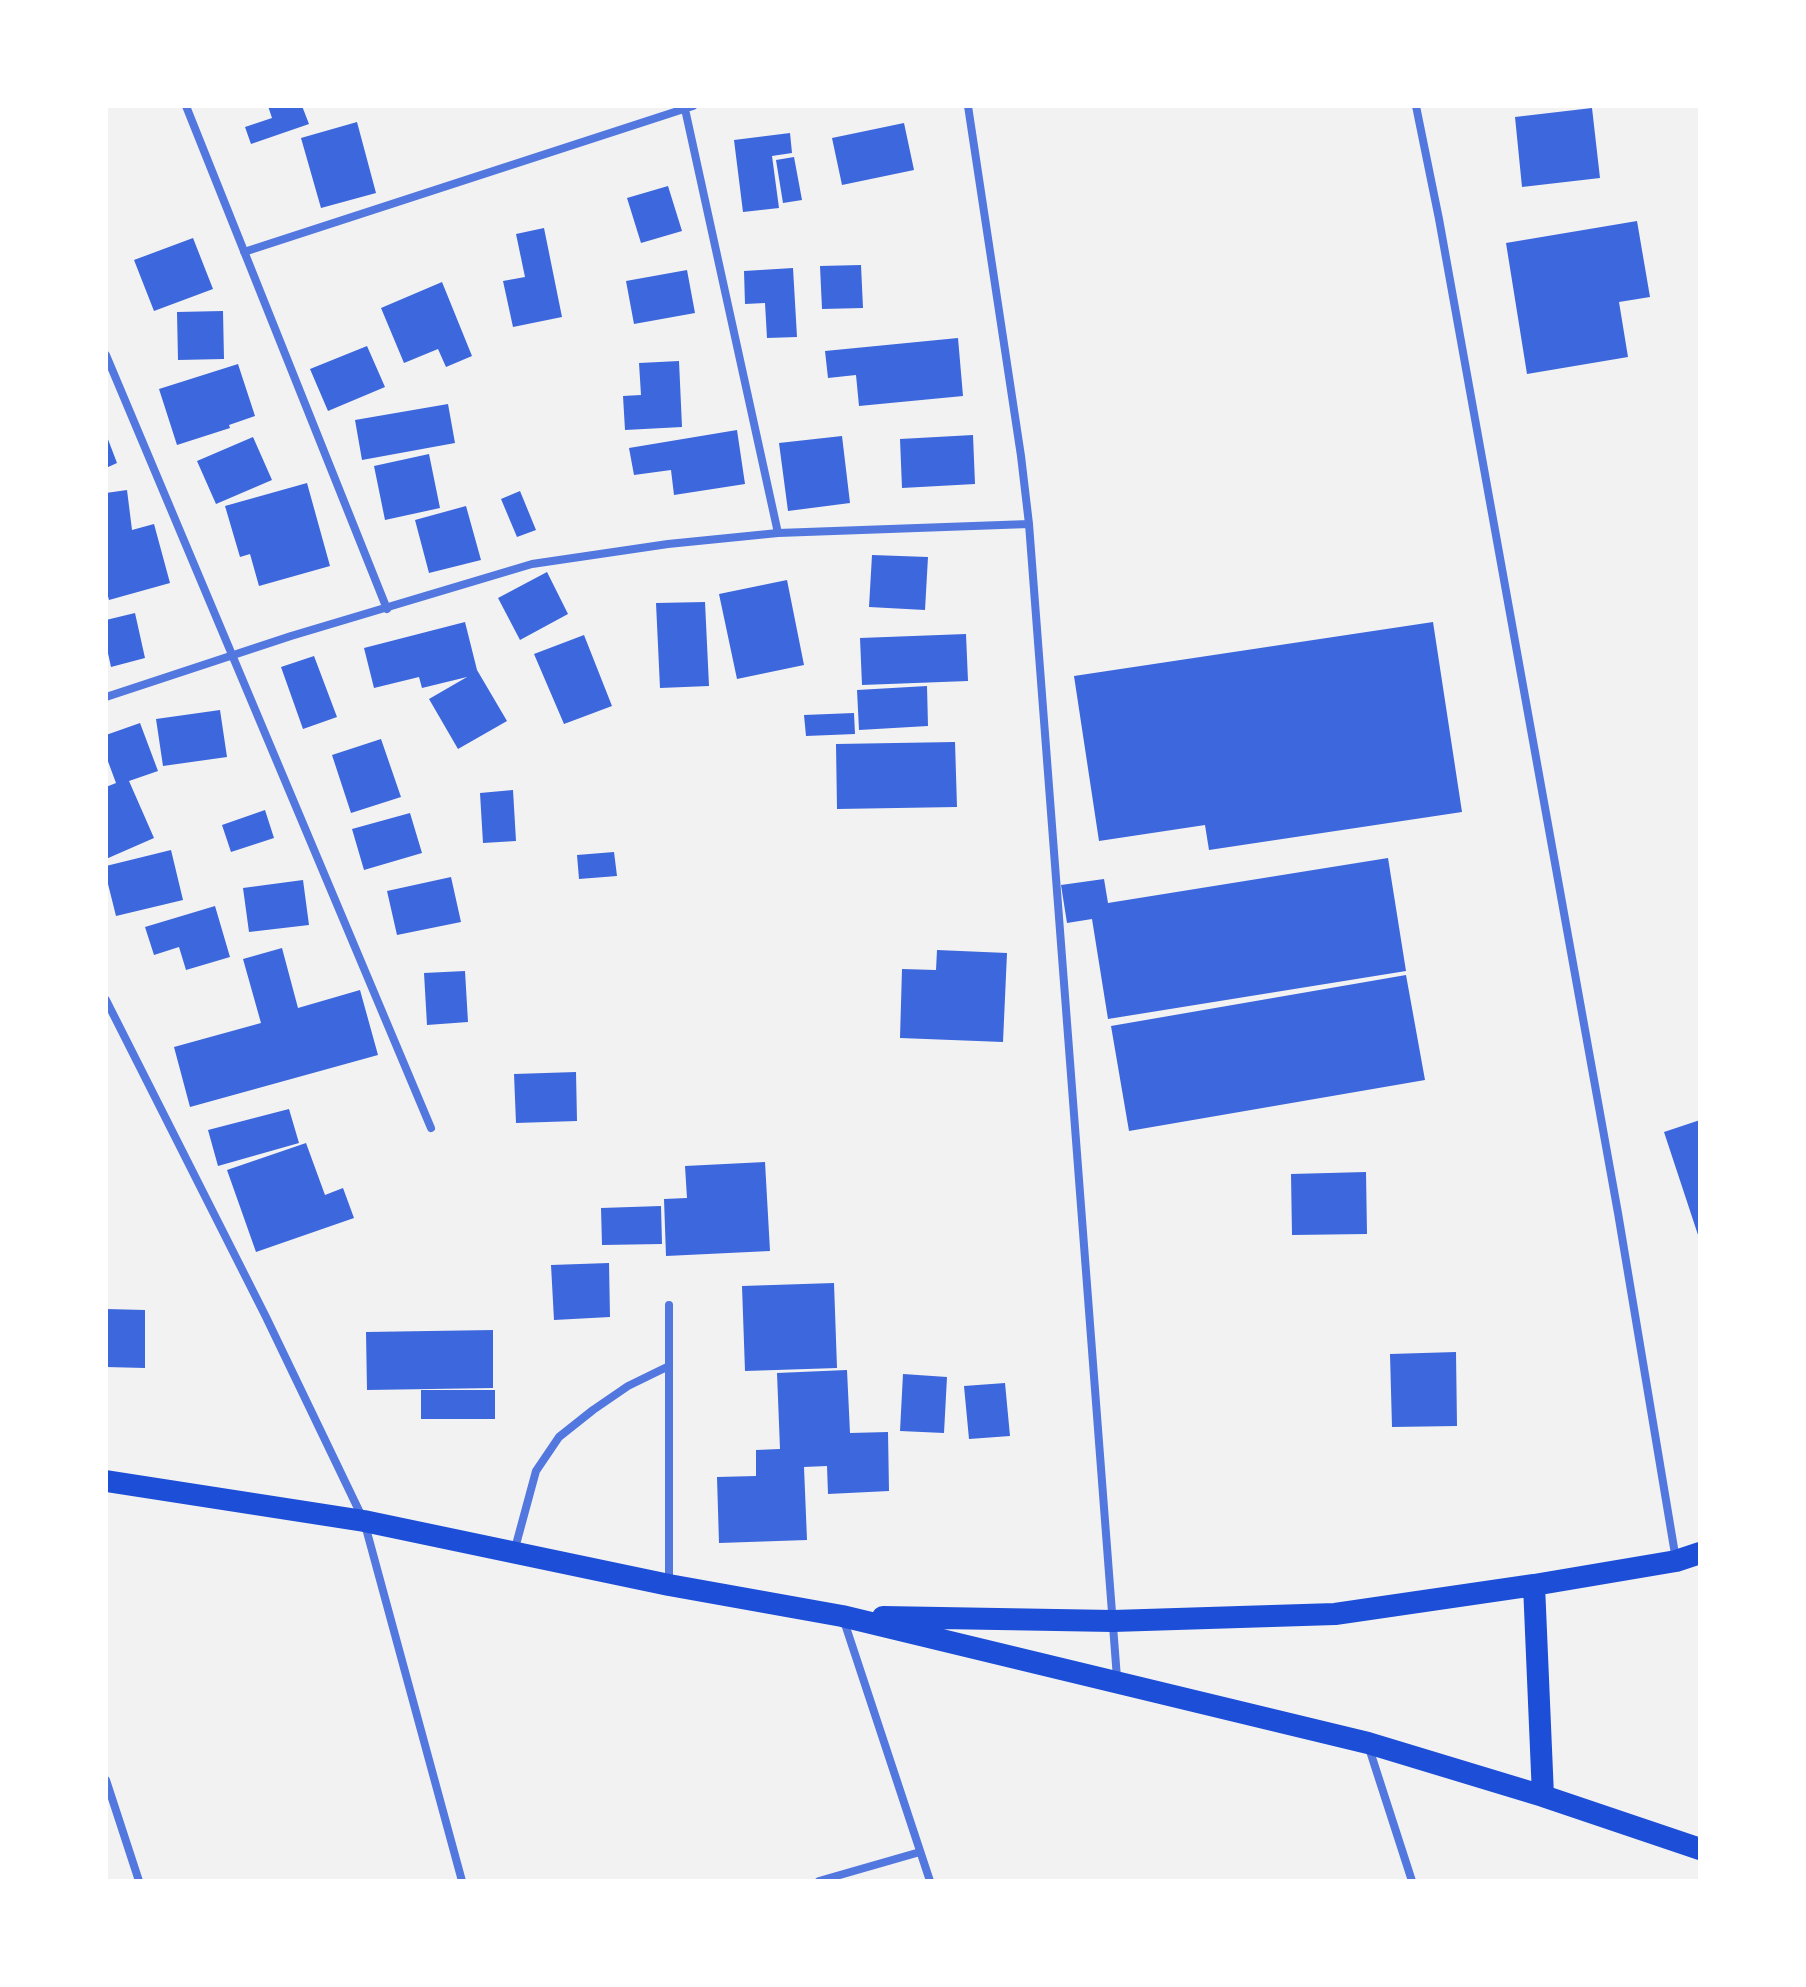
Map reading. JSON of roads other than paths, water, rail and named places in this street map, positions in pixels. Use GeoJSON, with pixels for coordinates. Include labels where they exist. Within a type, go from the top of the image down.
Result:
{"type":"FeatureCollection","features":[{"type":"Feature","properties":{"kind":"highway"},"geometry":{"type":"LineString","coordinates":[[106,1481],[364,1521],[669,1585],[842,1616],[1368,1743],[1543,1796],[1700,1849]]}},
{"type":"Feature","properties":{"kind":"highway"},"geometry":{"type":"LineString","coordinates":[[842,1616],[1113,1621],[1335,1614],[1534,1585],[1676,1561],[1700,1553]]}},
{"type":"Feature","properties":{"kind":"highway"},"geometry":{"type":"LineString","coordinates":[[1534,1585],[1543,1796]]}},
{"type":"Feature","properties":{"kind":"street"},"geometry":{"type":"LineString","coordinates":[[186,106],[387,609]]}},
{"type":"Feature","properties":{"kind":"street"},"geometry":{"type":"LineString","coordinates":[[968,106],[1029,524],[1118,1683]]}},
{"type":"Feature","properties":{"kind":"street"},"geometry":{"type":"LineString","coordinates":[[1416,106],[1613,1182],[1676,1561]]}},
{"type":"Feature","properties":{"kind":"street"},"geometry":{"type":"LineString","coordinates":[[244,252],[689,107],[778,533]]}},
{"type":"Feature","properties":{"kind":"street"},"geometry":{"type":"LineString","coordinates":[[106,355],[431,1128]]}},
{"type":"Feature","properties":{"kind":"street"},"geometry":{"type":"LineString","coordinates":[[106,697],[291,636],[532,564],[668,544],[778,533],[1029,524]]}},
{"type":"Feature","properties":{"kind":"street"},"geometry":{"type":"LineString","coordinates":[[106,1000],[259,1303],[364,1521],[462,1881]]}},
{"type":"Feature","properties":{"kind":"street"},"geometry":{"type":"LineString","coordinates":[[669,1305],[669,1585]]}},
{"type":"Feature","properties":{"kind":"street"},"geometry":{"type":"LineString","coordinates":[[514,1552],[536,1471],[559,1437],[628,1386],[669,1366]]}},
{"type":"Feature","properties":{"kind":"street"},"geometry":{"type":"LineString","coordinates":[[842,1616],[930,1881]]}},
{"type":"Feature","properties":{"kind":"street"},"geometry":{"type":"LineString","coordinates":[[1368,1743],[1412,1881]]}},
{"type":"Feature","properties":{"kind":"street"},"geometry":{"type":"LineString","coordinates":[[106,1780],[139,1881]]}},
{"type":"Feature","properties":{"kind":"street"},"geometry":{"type":"LineString","coordinates":[[819,1881],[920,1852]]}}]}
